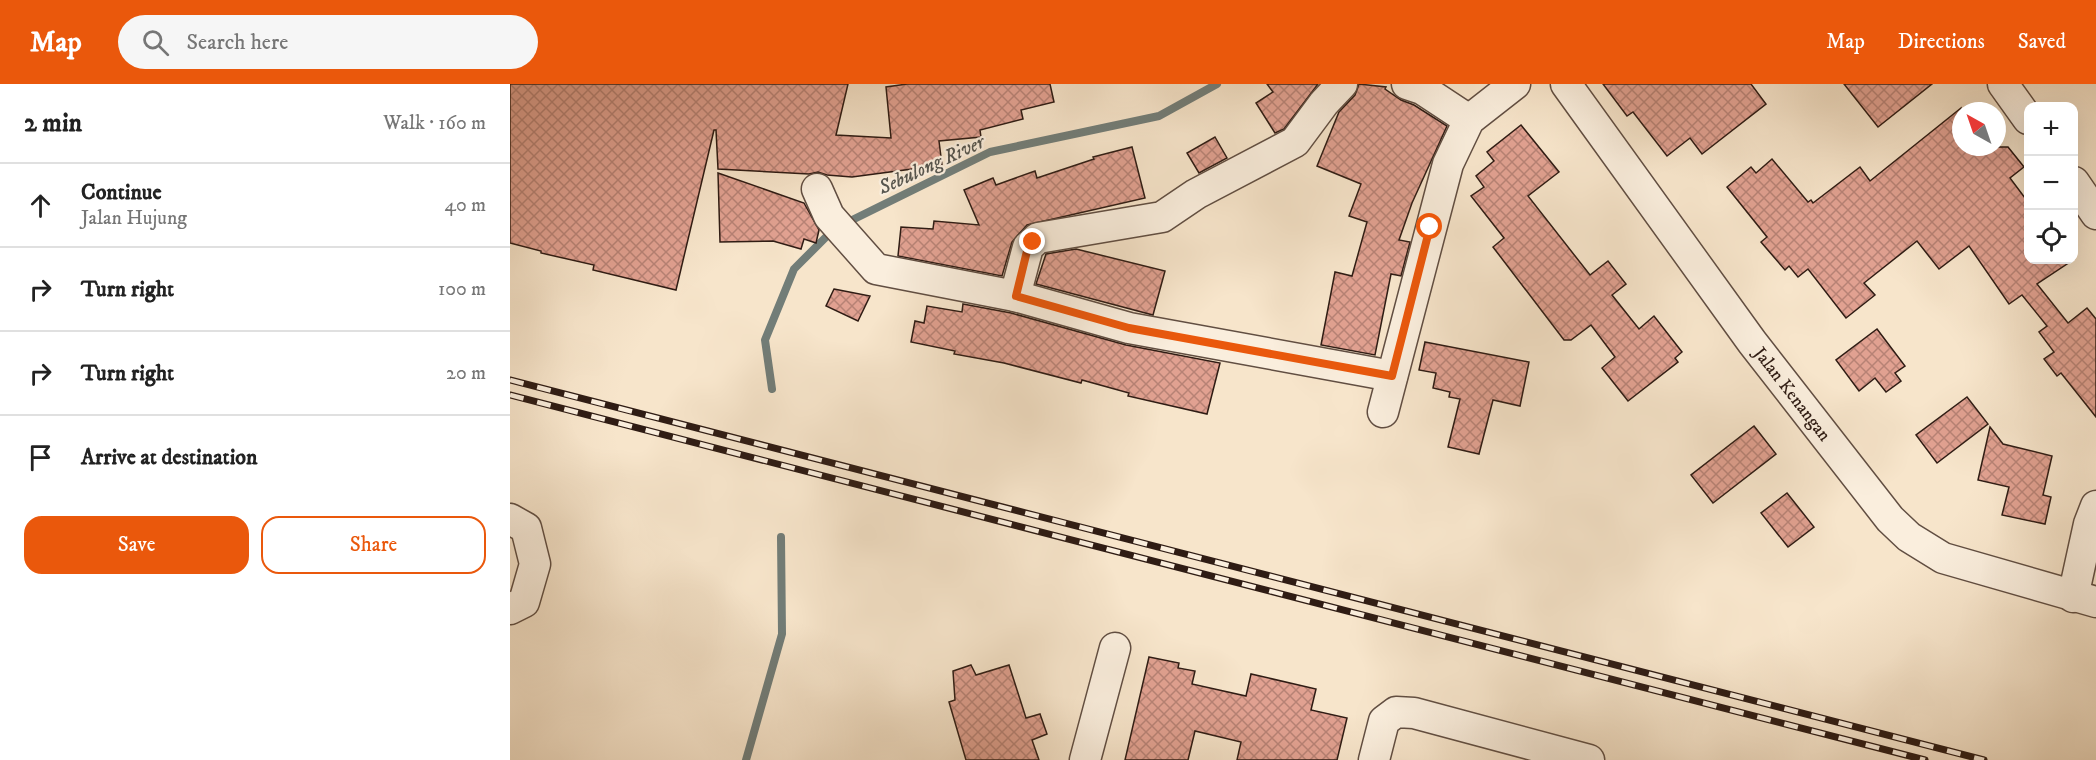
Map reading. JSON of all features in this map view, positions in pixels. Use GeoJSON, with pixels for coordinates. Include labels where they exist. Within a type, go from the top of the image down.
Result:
{"type":"FeatureCollection","features":[{"type":"Feature","properties":{"kind":"street"},"geometry":{"type":"LineString","coordinates":[[1016,296],[1028,247],[1038,238],[1162,217],[1196,194],[1294,142],[1342,84]]}},
{"type":"Feature","properties":{"kind":"street"},"geometry":{"type":"LineString","coordinates":[[1407,84],[1422,89],[1469,120]]}},
{"type":"Feature","properties":{"kind":"street"},"geometry":{"type":"LineString","coordinates":[[1383,412],[1448,164],[1469,120],[1515,84]]}},
{"type":"Feature","properties":{"kind":"street","name":"Jalan Kenangan"},"geometry":{"type":"LineString","coordinates":[[1566,84],[1752,342],[1890,519],[1909,537],[1943,558],[2085,592]]}},
{"type":"Feature","properties":{"kind":"street"},"geometry":{"type":"LineString","coordinates":[[2003,84],[2024,113]]}},
{"type":"Feature","properties":{"kind":"street"},"geometry":{"type":"LineString","coordinates":[[817,189],[822,204],[834,222],[876,269],[1016,296],[1129,328],[1392,376]]}},
{"type":"Feature","properties":{"kind":"street"},"geometry":{"type":"LineString","coordinates":[[2078,189],[2096,214]]}},
{"type":"Feature","properties":{"kind":"street"},"geometry":{"type":"LineString","coordinates":[[2085,592],[2096,506]]}},
{"type":"Feature","properties":{"kind":"street"},"geometry":{"type":"LineString","coordinates":[[510,519],[526,528],[535,564],[524,602],[510,609]]}},
{"type":"Feature","properties":{"kind":"street"},"geometry":{"type":"LineString","coordinates":[[1085,760],[1115,648]]}},
{"type":"Feature","properties":{"kind":"street"},"geometry":{"type":"LineString","coordinates":[[1374,760],[1384,721],[1396,712],[1414,713],[1589,760]]}},
{"type":"Feature","properties":{"kind":"building"},"geometry":{"type":"Polygon","coordinates":[[[510,84],[848,84],[836,135],[891,138],[886,87],[907,84],[1050,84],[1054,102],[1021,110],[1023,119],[980,130],[981,137],[939,141],[942,165],[852,177],[818,172],[809,174],[718,169],[716,130],[714,130],[676,290],[593,270],[594,265],[541,253],[541,251],[510,243],[510,84]]]}},
{"type":"Feature","properties":{"kind":"building"},"geometry":{"type":"Polygon","coordinates":[[[1267,84],[1318,84],[1284,129],[1275,133],[1256,103],[1273,92],[1267,84]]]}},
{"type":"Feature","properties":{"kind":"building"},"geometry":{"type":"Polygon","coordinates":[[[1359,84],[1386,87],[1385,89],[1401,100],[1414,105],[1447,126],[1412,203],[1399,240],[1410,242],[1401,276],[1391,274],[1375,355],[1321,345],[1335,272],[1352,276],[1367,222],[1349,216],[1361,184],[1317,166],[1339,112],[1355,95],[1359,84]]]}},
{"type":"Feature","properties":{"kind":"building"},"geometry":{"type":"Polygon","coordinates":[[[1603,84],[1751,84],[1766,104],[1702,154],[1690,138],[1667,156],[1633,112],[1627,116],[1603,84]]]}},
{"type":"Feature","properties":{"kind":"building"},"geometry":{"type":"Polygon","coordinates":[[[1844,84],[1932,84],[1878,127],[1844,84]]]}},
{"type":"Feature","properties":{"kind":"building"},"geometry":{"type":"Polygon","coordinates":[[[1952,115],[1952,156],[2006,156],[2006,147],[2008,147],[2024,167],[2010,178],[2024,197],[2024,264],[2067,264],[2037,284],[2068,323],[2087,308],[2096,319],[2096,417],[2061,373],[2057,376],[2044,359],[2054,352],[2039,332],[2047,326],[2022,295],[2009,304],[1969,246],[1939,269],[1917,241],[1864,283],[1875,295],[1846,318],[1808,269],[1798,277],[1789,266],[1785,270],[1761,242],[1767,237],[1727,187],[1751,167],[1756,173],[1772,159],[1808,202],[1811,200],[1813,203],[1860,167],[1870,181],[1952,115]]]}},
{"type":"Feature","properties":{"kind":"building"},"geometry":{"type":"Polygon","coordinates":[[[1521,125],[1559,172],[1528,196],[1590,275],[1608,261],[1626,284],[1612,295],[1639,329],[1654,316],[1682,352],[1675,358],[1678,362],[1628,401],[1602,368],[1615,357],[1591,325],[1571,340],[1564,340],[1493,247],[1504,238],[1471,196],[1484,187],[1476,176],[1494,161],[1487,152],[1521,125]]]}},
{"type":"Feature","properties":{"kind":"building"},"geometry":{"type":"Polygon","coordinates":[[[1215,137],[1227,158],[1199,173],[1187,153],[1215,137]]]}},
{"type":"Feature","properties":{"kind":"building"},"geometry":{"type":"Polygon","coordinates":[[[1132,147],[1145,198],[1027,225],[1012,242],[1002,276],[898,256],[901,227],[933,229],[934,221],[979,225],[964,190],[993,178],[996,185],[1035,171],[1037,178],[1094,159],[1093,157],[1132,147]]]}},
{"type":"Feature","properties":{"kind":"building"},"geometry":{"type":"Polygon","coordinates":[[[718,173],[804,203],[819,230],[816,243],[804,239],[801,249],[773,241],[720,242],[718,173]]]}},
{"type":"Feature","properties":{"kind":"building"},"geometry":{"type":"Polygon","coordinates":[[[1076,249],[1165,271],[1153,315],[1036,284],[1046,254],[1076,249]]]}},
{"type":"Feature","properties":{"kind":"building"},"geometry":{"type":"Polygon","coordinates":[[[834,289],[870,296],[858,321],[826,306],[834,289]]]}},
{"type":"Feature","properties":{"kind":"building"},"geometry":{"type":"Polygon","coordinates":[[[963,304],[1011,313],[1126,345],[1220,363],[1207,414],[1128,396],[1129,393],[1082,380],[1081,383],[911,342],[915,321],[924,323],[927,306],[962,312],[963,304]]]}},
{"type":"Feature","properties":{"kind":"building"},"geometry":{"type":"Polygon","coordinates":[[[1877,329],[1905,366],[1895,373],[1901,381],[1886,392],[1875,378],[1859,391],[1836,360],[1877,329]]]}},
{"type":"Feature","properties":{"kind":"building"},"geometry":{"type":"Polygon","coordinates":[[[1425,342],[1529,362],[1520,406],[1493,400],[1479,454],[1448,447],[1460,399],[1449,397],[1450,392],[1433,388],[1436,373],[1419,370],[1425,342]]]}},
{"type":"Feature","properties":{"kind":"building"},"geometry":{"type":"Polygon","coordinates":[[[1967,397],[1988,424],[1937,463],[1916,435],[1967,397]]]}},
{"type":"Feature","properties":{"kind":"building"},"geometry":{"type":"Polygon","coordinates":[[[1754,426],[1776,454],[1713,503],[1691,475],[1754,426]]]}},
{"type":"Feature","properties":{"kind":"building"},"geometry":{"type":"Polygon","coordinates":[[[1990,427],[2003,444],[2052,456],[2043,495],[2051,497],[2045,524],[2002,515],[2009,487],[1978,480],[1990,427]]]}},
{"type":"Feature","properties":{"kind":"building"},"geometry":{"type":"Polygon","coordinates":[[[1787,493],[1814,527],[1788,547],[1761,513],[1787,493]]]}},
{"type":"Feature","properties":{"kind":"building"},"geometry":{"type":"Polygon","coordinates":[[[1149,657],[1179,663],[1178,668],[1195,671],[1192,684],[1246,696],[1251,674],[1316,689],[1311,710],[1347,718],[1337,760],[1237,760],[1241,742],[1195,731],[1188,760],[1125,760],[1149,657]]]}},
{"type":"Feature","properties":{"kind":"building"},"geometry":{"type":"Polygon","coordinates":[[[971,665],[976,675],[1009,665],[1026,718],[1040,714],[1047,734],[1032,740],[1039,760],[966,760],[949,702],[955,700],[953,671],[971,665]]]}},
{"type":"Feature","properties":{"kind":"waterway","name":"Sebulong River"},"geometry":{"type":"LineString","coordinates":[[844,224],[990,152],[1159,116],[1217,84]]}},
{"type":"Feature","properties":{"kind":"waterway","name":"Sebulong River"},"geometry":{"type":"LineString","coordinates":[[772,389],[765,340],[794,269],[833,230]]}},
{"type":"Feature","properties":{"kind":"waterway","name":"Sebulong River"},"geometry":{"type":"LineString","coordinates":[[746,760],[782,634],[781,537]]}},
{"type":"Feature","properties":{"kind":"railway"},"geometry":{"type":"LineString","coordinates":[[510,380],[1984,760]]}},
{"type":"Feature","properties":{"kind":"railway"},"geometry":{"type":"LineString","coordinates":[[510,395],[1925,760]]}},
{"type":"Feature","properties":{"kind":"route"},"geometry":{"type":"LineString","coordinates":[[1033,242],[1028,247],[1016,296],[1129,328],[1392,376],[1430,227]]}}]}
